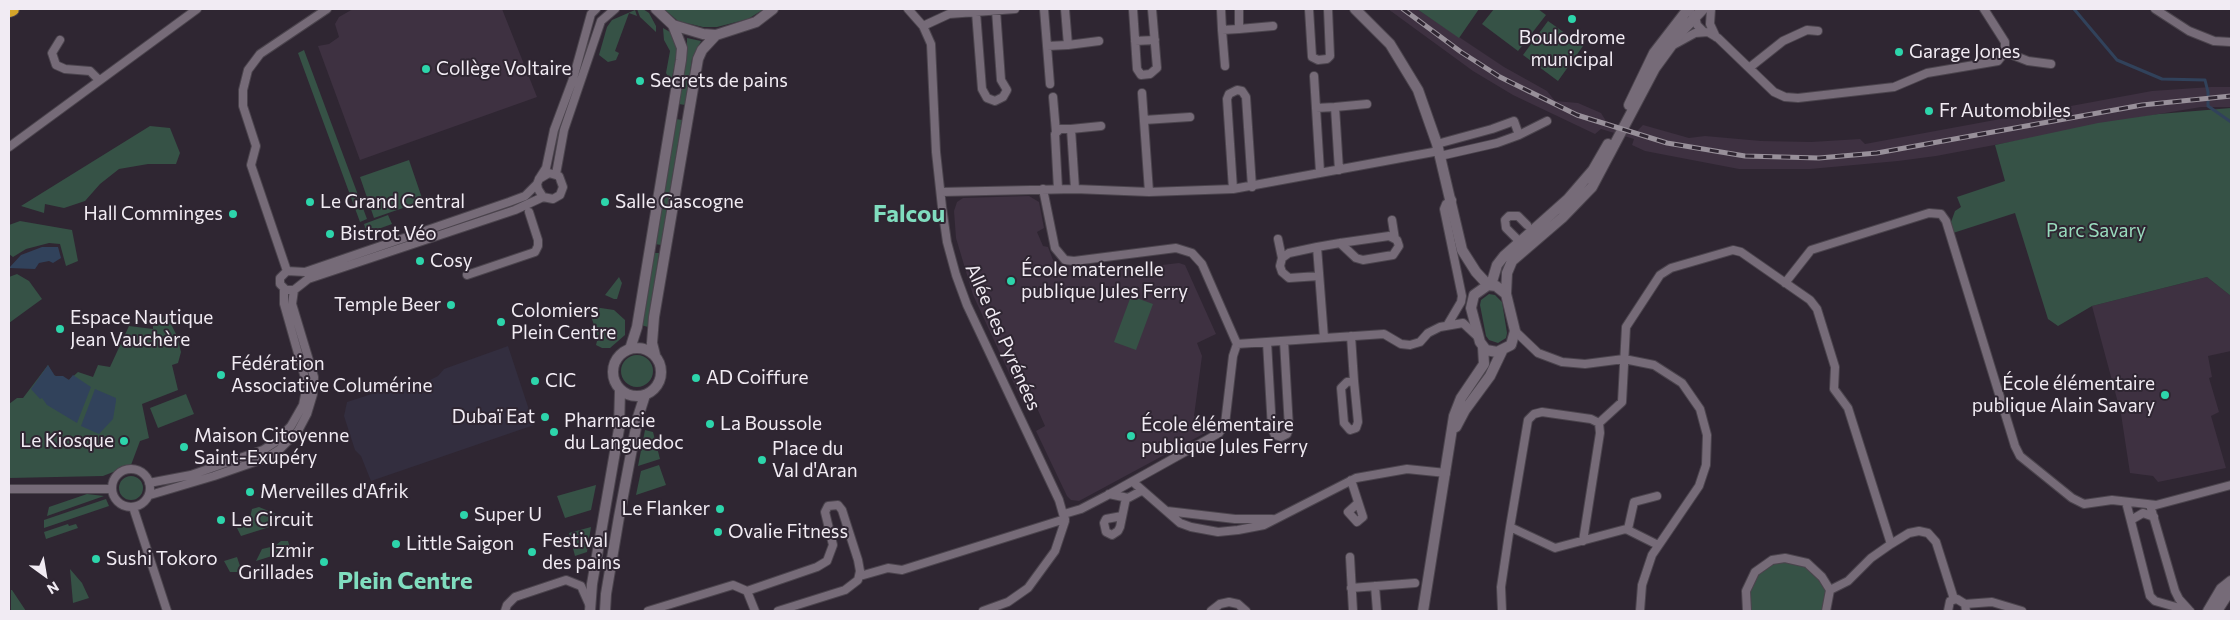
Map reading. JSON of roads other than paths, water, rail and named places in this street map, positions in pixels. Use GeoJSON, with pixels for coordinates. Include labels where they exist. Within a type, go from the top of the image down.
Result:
{"type":"FeatureCollection","features":[{"type":"Feature","properties":{"kind":"street"},"geometry":{"type":"LineString","coordinates":[[9,147],[197,9]]}},
{"type":"Feature","properties":{"kind":"street"},"geometry":{"type":"LineString","coordinates":[[287,271],[251,165],[256,146],[243,106],[242,90],[248,70],[260,54],[327,9]]}},
{"type":"Feature","properties":{"kind":"street"},"geometry":{"type":"LineString","coordinates":[[556,174],[564,130],[601,21],[616,9]]}},
{"type":"Feature","properties":{"kind":"street"},"geometry":{"type":"LineString","coordinates":[[656,9],[673,24],[702,34],[716,35],[756,22],[773,9]]}},
{"type":"Feature","properties":{"kind":"street","name":"Allée des Pyrénées"},"geometry":{"type":"LineString","coordinates":[[908,9],[922,26],[929,39],[932,51],[936,152],[947,242],[961,291],[1059,500],[1064,516]]}},
{"type":"Feature","properties":{"kind":"street"},"geometry":{"type":"LineString","coordinates":[[922,26],[941,16],[1015,9]]}},
{"type":"Feature","properties":{"kind":"street"},"geometry":{"type":"LineString","coordinates":[[1044,9],[1050,84]]}},
{"type":"Feature","properties":{"kind":"street"},"geometry":{"type":"LineString","coordinates":[[1065,9],[1068,44]]}},
{"type":"Feature","properties":{"kind":"street"},"geometry":{"type":"LineString","coordinates":[[1133,9],[1138,72],[1141,75],[1150,74],[1157,68],[1152,9]]}},
{"type":"Feature","properties":{"kind":"street"},"geometry":{"type":"LineString","coordinates":[[1221,9],[1226,66]]}},
{"type":"Feature","properties":{"kind":"street"},"geometry":{"type":"LineString","coordinates":[[1238,9],[1239,29]]}},
{"type":"Feature","properties":{"kind":"street"},"geometry":{"type":"LineString","coordinates":[[1309,9],[1312,57],[1318,60],[1327,59],[1330,56],[1328,9]]}},
{"type":"Feature","properties":{"kind":"street"},"geometry":{"type":"LineString","coordinates":[[1355,9],[1380,32],[1402,59],[1418,90],[1439,150],[1462,250],[1478,276],[1489,285],[1496,286],[1506,294]]}},
{"type":"Feature","properties":{"kind":"street"},"geometry":{"type":"LineString","coordinates":[[1478,276],[1491,271],[1519,241],[1568,199],[1593,170],[1619,124],[1654,53],[1690,12],[1703,9]]}},
{"type":"Feature","properties":{"kind":"street"},"geometry":{"type":"LineString","coordinates":[[1711,9],[1710,24],[1718,38],[1774,92],[1785,97],[1798,98],[1894,87],[1934,71],[1994,63],[2005,52],[2004,38],[1984,9]]}},
{"type":"Feature","properties":{"kind":"street"},"geometry":{"type":"LineString","coordinates":[[2156,9],[2189,31],[2214,41],[2230,42]]}},
{"type":"Feature","properties":{"kind":"street"},"geometry":{"type":"LineString","coordinates":[[976,12],[982,90],[987,98],[995,101],[1004,97],[1006,90],[1001,80],[996,10]]}},
{"type":"Feature","properties":{"kind":"street"},"geometry":{"type":"LineString","coordinates":[[591,11],[601,21]]}},
{"type":"Feature","properties":{"kind":"street"},"geometry":{"type":"LineString","coordinates":[[543,197],[538,190],[538,182],[546,168],[554,130],[573,79],[591,11]]}},
{"type":"Feature","properties":{"kind":"street"},"geometry":{"type":"LineString","coordinates":[[1690,12],[1697,25],[1703,31],[1718,38]]}},
{"type":"Feature","properties":{"kind":"street"},"geometry":{"type":"LineString","coordinates":[[1483,348],[1491,352],[1502,351],[1511,345],[1515,331],[1506,294],[1509,265],[1592,187],[1690,12]]}},
{"type":"Feature","properties":{"kind":"street"},"geometry":{"type":"LineString","coordinates":[[630,349],[638,319],[681,60],[682,48],[673,24]]}},
{"type":"Feature","properties":{"kind":"street"},"geometry":{"type":"LineString","coordinates":[[1222,30],[1273,26]]}},
{"type":"Feature","properties":{"kind":"street"},"geometry":{"type":"LineString","coordinates":[[1749,68],[1783,41],[1803,31],[1813,29],[1818,31]]}},
{"type":"Feature","properties":{"kind":"street"},"geometry":{"type":"LineString","coordinates":[[1666,53],[1685,37],[1703,31]]}},
{"type":"Feature","properties":{"kind":"street"},"geometry":{"type":"LineString","coordinates":[[606,611],[606,594],[636,424],[645,395],[658,384],[661,377],[661,369],[652,343],[654,317],[698,58],[702,50],[716,35]]}},
{"type":"Feature","properties":{"kind":"street"},"geometry":{"type":"LineString","coordinates":[[60,40],[52,53],[56,65],[65,69],[90,71],[99,80]]}},
{"type":"Feature","properties":{"kind":"street"},"geometry":{"type":"LineString","coordinates":[[1135,41],[1155,40]]}},
{"type":"Feature","properties":{"kind":"street"},"geometry":{"type":"LineString","coordinates":[[1047,46],[1099,42]]}},
{"type":"Feature","properties":{"kind":"street"},"geometry":{"type":"LineString","coordinates":[[2005,52],[2028,62],[2051,64]]}},
{"type":"Feature","properties":{"kind":"street"},"geometry":{"type":"LineString","coordinates":[[1314,76],[1320,172]]}},
{"type":"Feature","properties":{"kind":"street"},"geometry":{"type":"LineString","coordinates":[[1233,189],[1227,99],[1229,94],[1237,90],[1242,91],[1246,97],[1252,187]]}},
{"type":"Feature","properties":{"kind":"street"},"geometry":{"type":"LineString","coordinates":[[1142,93],[1149,192]]}},
{"type":"Feature","properties":{"kind":"street"},"geometry":{"type":"LineString","coordinates":[[1053,97],[1058,189]]}},
{"type":"Feature","properties":{"kind":"street"},"geometry":{"type":"LineString","coordinates":[[1316,108],[1367,104]]}},
{"type":"Feature","properties":{"kind":"street"},"geometry":{"type":"LineString","coordinates":[[1335,107],[1339,170]]}},
{"type":"Feature","properties":{"kind":"street"},"geometry":{"type":"LineString","coordinates":[[1144,120],[1190,117]]}},
{"type":"Feature","properties":{"kind":"street"},"geometry":{"type":"LineString","coordinates":[[1439,150],[1514,121],[1519,135]]}},
{"type":"Feature","properties":{"kind":"street"},"geometry":{"type":"LineString","coordinates":[[941,192],[1043,189],[1117,189],[1149,192],[1252,187],[1320,172],[1439,150],[1496,143],[1519,135],[1548,121]]}},
{"type":"Feature","properties":{"kind":"street"},"geometry":{"type":"LineString","coordinates":[[1056,132],[1101,126]]}},
{"type":"Feature","properties":{"kind":"street"},"geometry":{"type":"LineString","coordinates":[[1071,129],[1076,189]]}},
{"type":"Feature","properties":{"kind":"street"},"geometry":{"type":"LineString","coordinates":[[284,289],[296,287],[308,279],[515,210],[543,197],[553,199],[562,191],[563,182],[556,174],[549,173],[525,196],[515,200],[305,272],[287,271]]}},
{"type":"Feature","properties":{"kind":"street"},"geometry":{"type":"LineString","coordinates":[[860,576],[888,568],[902,570],[1081,509],[1209,440],[1221,431],[1225,424],[1233,356],[1237,344],[1196,256],[1188,250],[1176,248],[1074,261],[1065,260],[1055,248],[1043,189]]}},
{"type":"Feature","properties":{"kind":"street"},"geometry":{"type":"LineString","coordinates":[[1448,324],[1461,302],[1462,296],[1444,209],[1446,204],[1452,200]]}},
{"type":"Feature","properties":{"kind":"street"},"geometry":{"type":"LineString","coordinates":[[468,275],[535,252],[538,240],[529,212]]}},
{"type":"Feature","properties":{"kind":"street"},"geometry":{"type":"LineString","coordinates":[[1785,283],[1811,250],[1928,213],[1941,214],[1945,219],[2018,452],[2078,502],[2088,504],[2112,500],[2150,505],[2231,485]]}},
{"type":"Feature","properties":{"kind":"street"},"geometry":{"type":"LineString","coordinates":[[1519,241],[1506,228],[1505,220],[1509,216],[1518,216],[1527,225]]}},
{"type":"Feature","properties":{"kind":"street"},"geometry":{"type":"LineString","coordinates":[[1340,243],[1356,258],[1363,260],[1394,254],[1399,246],[1392,220]]}},
{"type":"Feature","properties":{"kind":"street"},"geometry":{"type":"LineString","coordinates":[[1282,258],[1289,252],[1340,243],[1389,236],[1396,239]]}},
{"type":"Feature","properties":{"kind":"street"},"geometry":{"type":"LineString","coordinates":[[1278,238],[1282,258],[1280,268],[1287,277],[1319,276]]}},
{"type":"Feature","properties":{"kind":"street"},"geometry":{"type":"LineString","coordinates":[[1317,247],[1324,338]]}},
{"type":"Feature","properties":{"kind":"street"},"geometry":{"type":"LineString","coordinates":[[1599,423],[1622,402],[1628,323],[1660,276],[1668,269],[1733,250],[1741,252],[1810,300],[1818,312],[1835,367],[1834,390],[1848,408],[1891,544]]}},
{"type":"Feature","properties":{"kind":"street"},"geometry":{"type":"LineString","coordinates":[[1423,611],[1457,405],[1484,364],[1483,348],[1478,337],[1472,301],[1480,289],[1489,285],[1497,265]]}},
{"type":"Feature","properties":{"kind":"street"},"geometry":{"type":"LineString","coordinates":[[149,484],[191,476],[262,450],[277,441],[291,426],[303,405],[307,385],[284,304],[284,289],[280,284],[280,278],[287,271]]}},
{"type":"Feature","properties":{"kind":"street"},"geometry":{"type":"LineString","coordinates":[[150,495],[149,484],[142,474],[131,470],[118,474],[112,489],[118,501],[123,505],[133,507],[140,505],[150,495],[266,458],[289,441],[307,414],[313,394],[314,370],[292,304],[299,278],[295,272]]}},
{"type":"Feature","properties":{"kind":"street"},"geometry":{"type":"LineString","coordinates":[[1237,344],[1384,334],[1401,344],[1410,345],[1420,342],[1428,333],[1448,324],[1462,323],[1478,337]]}},
{"type":"Feature","properties":{"kind":"street"},"geometry":{"type":"LineString","coordinates":[[1515,331],[1532,348],[1552,359],[1573,364],[1624,359],[1654,365],[1677,379],[1696,401],[1706,427],[1708,454],[1701,480],[1658,545],[1644,579],[1640,611]]}},
{"type":"Feature","properties":{"kind":"street"},"geometry":{"type":"LineString","coordinates":[[1352,336],[1358,422],[1356,428],[1350,430],[1344,424],[1341,388],[1347,382],[1354,381]]}},
{"type":"Feature","properties":{"kind":"street"},"geometry":{"type":"LineString","coordinates":[[1267,342],[1272,429],[1275,435],[1281,437],[1287,434],[1289,428],[1284,341]]}},
{"type":"Feature","properties":{"kind":"street"},"geometry":{"type":"LineString","coordinates":[[1511,345],[1532,348]]}},
{"type":"Feature","properties":{"kind":"street"},"geometry":{"type":"LineString","coordinates":[[645,395],[628,394],[620,390],[616,384],[613,369],[618,356],[630,349],[643,349],[655,355]]}},
{"type":"Feature","properties":{"kind":"street"},"geometry":{"type":"LineString","coordinates":[[1452,434],[1465,410],[1490,376],[1502,351]]}},
{"type":"Feature","properties":{"kind":"street"},"geometry":{"type":"LineString","coordinates":[[590,610],[619,429],[620,390]]}},
{"type":"Feature","properties":{"kind":"street"},"geometry":{"type":"LineString","coordinates":[[1502,611],[1501,587],[1510,527],[1531,417],[1542,412],[1591,419],[1599,423]]}},
{"type":"Feature","properties":{"kind":"street"},"geometry":{"type":"LineString","coordinates":[[1583,541],[1600,433],[1599,423]]}},
{"type":"Feature","properties":{"kind":"street"},"geometry":{"type":"LineString","coordinates":[[1133,482],[1141,491],[1185,525],[1218,532],[1255,527],[1279,518],[1350,480],[1407,469],[1446,473]]}},
{"type":"Feature","properties":{"kind":"street"},"geometry":{"type":"LineString","coordinates":[[1350,480],[1358,503]]}},
{"type":"Feature","properties":{"kind":"street"},"geometry":{"type":"LineString","coordinates":[[9,489],[112,489]]}},
{"type":"Feature","properties":{"kind":"street"},"geometry":{"type":"LineString","coordinates":[[1109,494],[1126,498],[1133,497],[1141,491]]}},
{"type":"Feature","properties":{"kind":"street"},"geometry":{"type":"LineString","coordinates":[[1628,529],[1634,502],[1657,496]]}},
{"type":"Feature","properties":{"kind":"street"},"geometry":{"type":"LineString","coordinates":[[1122,516],[1126,498]]}},
{"type":"Feature","properties":{"kind":"street"},"geometry":{"type":"LineString","coordinates":[[2126,502],[2150,596],[2153,600],[2191,611]]}},
{"type":"Feature","properties":{"kind":"street"},"geometry":{"type":"LineString","coordinates":[[747,591],[816,567],[827,561],[833,544],[825,512],[828,506],[834,504],[842,510],[858,560],[860,576],[855,584],[845,590],[778,611]]}},
{"type":"Feature","properties":{"kind":"street"},"geometry":{"type":"LineString","coordinates":[[2150,505],[2175,591],[2179,599],[2191,611]]}},
{"type":"Feature","properties":{"kind":"street"},"geometry":{"type":"LineString","coordinates":[[133,507],[168,611]]}},
{"type":"Feature","properties":{"kind":"street"},"geometry":{"type":"LineString","coordinates":[[1167,511],[1246,520],[1279,518]]}},
{"type":"Feature","properties":{"kind":"street"},"geometry":{"type":"LineString","coordinates":[[2131,520],[2143,513],[2154,517]]}},
{"type":"Feature","properties":{"kind":"street"},"geometry":{"type":"LineString","coordinates":[[983,611],[1016,597],[1028,588],[1055,551],[1064,516]]}},
{"type":"Feature","properties":{"kind":"street"},"geometry":{"type":"LineString","coordinates":[[1510,527],[1552,548],[1563,547],[1628,529],[1658,545]]}},
{"type":"Feature","properties":{"kind":"street"},"geometry":{"type":"LineString","coordinates":[[1830,590],[1848,581],[1867,562],[1891,544],[1915,531],[1931,536],[1938,546],[1954,599]]}},
{"type":"Feature","properties":{"kind":"street"},"geometry":{"type":"LineString","coordinates":[[1350,557],[1353,611]]}},
{"type":"Feature","properties":{"kind":"street"},"geometry":{"type":"LineString","coordinates":[[1747,611],[1745,599],[1751,578],[1765,564],[1779,558],[1793,558],[1807,563],[1817,571],[1830,590],[1826,611]]}},
{"type":"Feature","properties":{"kind":"street"},"geometry":{"type":"LineString","coordinates":[[505,611],[507,605],[516,597],[566,580],[581,586],[588,598],[590,610]]}},
{"type":"Feature","properties":{"kind":"street"},"geometry":{"type":"LineString","coordinates":[[2208,611],[2221,590],[2231,581]]}},
{"type":"Feature","properties":{"kind":"street"},"geometry":{"type":"LineString","coordinates":[[1352,588],[1415,583]]}},
{"type":"Feature","properties":{"kind":"street"},"geometry":{"type":"LineString","coordinates":[[648,611],[728,585],[736,585],[747,591],[755,611]]}},
{"type":"Feature","properties":{"kind":"street"},"geometry":{"type":"LineString","coordinates":[[1375,586],[1377,611]]}},
{"type":"Feature","properties":{"kind":"street"},"geometry":{"type":"LineString","coordinates":[[2217,611],[2231,589]]}},
{"type":"Feature","properties":{"kind":"street"},"geometry":{"type":"LineString","coordinates":[[2160,602],[2171,596],[2175,591]]}},
{"type":"Feature","properties":{"kind":"street"},"geometry":{"type":"LineString","coordinates":[[606,594],[612,611]]}},
{"type":"Feature","properties":{"kind":"street"},"geometry":{"type":"LineString","coordinates":[[1948,611],[1948,604],[1954,599],[1961,600],[1966,608],[1992,602],[2022,611]]}},
{"type":"Feature","properties":{"kind":"street"},"geometry":{"type":"LineString","coordinates":[[1211,611],[1220,604],[1232,602],[1240,605],[1246,611]]}},
{"type":"Feature","properties":{"kind":"water"},"geometry":{"type":"Polygon","coordinates":[[[42,247],[58,247],[61,258],[53,263],[49,261],[39,263],[35,269],[9,268],[21,255],[42,247]]]}},
{"type":"Feature","properties":{"kind":"water"},"geometry":{"type":"Polygon","coordinates":[[[48,365],[55,376],[63,376],[69,380],[73,375],[91,387],[77,423],[47,405],[31,389],[48,365]]]}},
{"type":"Feature","properties":{"kind":"water"},"geometry":{"type":"Polygon","coordinates":[[[95,389],[116,398],[113,419],[99,434],[81,426],[95,389]]]}},
{"type":"Feature","properties":{"kind":"waterway"},"geometry":{"type":"LineString","coordinates":[[2074,9],[2117,60],[2162,79],[2205,80],[2208,92],[2208,106],[2231,122]]}},
{"type":"Feature","properties":{"kind":"railway"},"geometry":{"type":"LineString","coordinates":[[1403,9],[1461,52],[1500,77],[1577,115],[1667,143],[1745,156],[1819,158],[1877,153],[2142,105],[2231,96]]}},
{"type":"Feature","properties":{"kind":"place","name":"Boulodrome municipal"},"geometry":{"type":"Point","coordinates":[1572,19]}},
{"type":"Feature","properties":{"kind":"place","name":"Garage Jones"},"geometry":{"type":"Point","coordinates":[1899,52]}},
{"type":"Feature","properties":{"kind":"place","name":"Collège Voltaire"},"geometry":{"type":"Point","coordinates":[426,69]}},
{"type":"Feature","properties":{"kind":"place","name":"Secrets de pains"},"geometry":{"type":"Point","coordinates":[640,81]}},
{"type":"Feature","properties":{"kind":"place","name":"Fr Automobiles"},"geometry":{"type":"Point","coordinates":[1929,111]}},
{"type":"Feature","properties":{"kind":"place","name":"Le Grand Central"},"geometry":{"type":"Point","coordinates":[310,202]}},
{"type":"Feature","properties":{"kind":"place","name":"Salle Gascogne"},"geometry":{"type":"Point","coordinates":[605,202]}},
{"type":"Feature","properties":{"kind":"place","name":"Hall Comminges"},"geometry":{"type":"Point","coordinates":[233,214]}},
{"type":"Feature","properties":{"kind":"place","name":"Bistrot Véo"},"geometry":{"type":"Point","coordinates":[330,234]}},
{"type":"Feature","properties":{"kind":"place","name":"Cosy"},"geometry":{"type":"Point","coordinates":[420,261]}},
{"type":"Feature","properties":{"kind":"place","name":"École maternelle publique Jules Ferry"},"geometry":{"type":"Point","coordinates":[1011,281]}},
{"type":"Feature","properties":{"kind":"place","name":"Temple Beer"},"geometry":{"type":"Point","coordinates":[451,305]}},
{"type":"Feature","properties":{"kind":"place","name":"Colomiers Plein Centre"},"geometry":{"type":"Point","coordinates":[501,322]}},
{"type":"Feature","properties":{"kind":"place","name":"Espace Nautique Jean Vauchère"},"geometry":{"type":"Point","coordinates":[60,329]}},
{"type":"Feature","properties":{"kind":"place","name":"Fédération Associative Columérine"},"geometry":{"type":"Point","coordinates":[221,375]}},
{"type":"Feature","properties":{"kind":"place","name":"AD Coiffure"},"geometry":{"type":"Point","coordinates":[696,378]}},
{"type":"Feature","properties":{"kind":"place","name":"CIC"},"geometry":{"type":"Point","coordinates":[535,381]}},
{"type":"Feature","properties":{"kind":"place","name":"École élémentaire publique Alain Savary"},"geometry":{"type":"Point","coordinates":[2165,395]}},
{"type":"Feature","properties":{"kind":"place","name":"Dubaï Eat"},"geometry":{"type":"Point","coordinates":[545,417]}},
{"type":"Feature","properties":{"kind":"place","name":"La Boussole"},"geometry":{"type":"Point","coordinates":[710,424]}},
{"type":"Feature","properties":{"kind":"place","name":"Pharmacie du Languedoc"},"geometry":{"type":"Point","coordinates":[554,432]}},
{"type":"Feature","properties":{"kind":"place","name":"École élémentaire publique Jules Ferry"},"geometry":{"type":"Point","coordinates":[1131,436]}},
{"type":"Feature","properties":{"kind":"place","name":"Le Kiosque"},"geometry":{"type":"Point","coordinates":[124,441]}},
{"type":"Feature","properties":{"kind":"place","name":"Maison Citoyenne Saint-Exupéry"},"geometry":{"type":"Point","coordinates":[184,447]}},
{"type":"Feature","properties":{"kind":"place","name":"Place du Val d'Aran"},"geometry":{"type":"Point","coordinates":[762,460]}},
{"type":"Feature","properties":{"kind":"place","name":"Merveilles d'Afrik"},"geometry":{"type":"Point","coordinates":[250,492]}},
{"type":"Feature","properties":{"kind":"place","name":"Le Flanker"},"geometry":{"type":"Point","coordinates":[720,509]}},
{"type":"Feature","properties":{"kind":"place","name":"Super U"},"geometry":{"type":"Point","coordinates":[464,515]}},
{"type":"Feature","properties":{"kind":"place","name":"Le Circuit"},"geometry":{"type":"Point","coordinates":[221,520]}},
{"type":"Feature","properties":{"kind":"place","name":"Ovalie Fitness"},"geometry":{"type":"Point","coordinates":[718,532]}},
{"type":"Feature","properties":{"kind":"place","name":"Little Saigon"},"geometry":{"type":"Point","coordinates":[396,544]}},
{"type":"Feature","properties":{"kind":"place","name":"Festival des pains"},"geometry":{"type":"Point","coordinates":[532,552]}},
{"type":"Feature","properties":{"kind":"place","name":"Sushi Tokoro"},"geometry":{"type":"Point","coordinates":[96,559]}},
{"type":"Feature","properties":{"kind":"place","name":"Izmir Grillades"},"geometry":{"type":"Point","coordinates":[324,562]}},
{"type":"Feature","properties":{"kind":"district","name":"Falcou"},"geometry":{"type":"Point","coordinates":[909,214]}},
{"type":"Feature","properties":{"kind":"district","name":"Plein Centre"},"geometry":{"type":"Point","coordinates":[405,581]}},
{"type":"Feature","properties":{"kind":"park label","name":"Parc Savary"},"geometry":{"type":"Point","coordinates":[2096,231]}}]}
